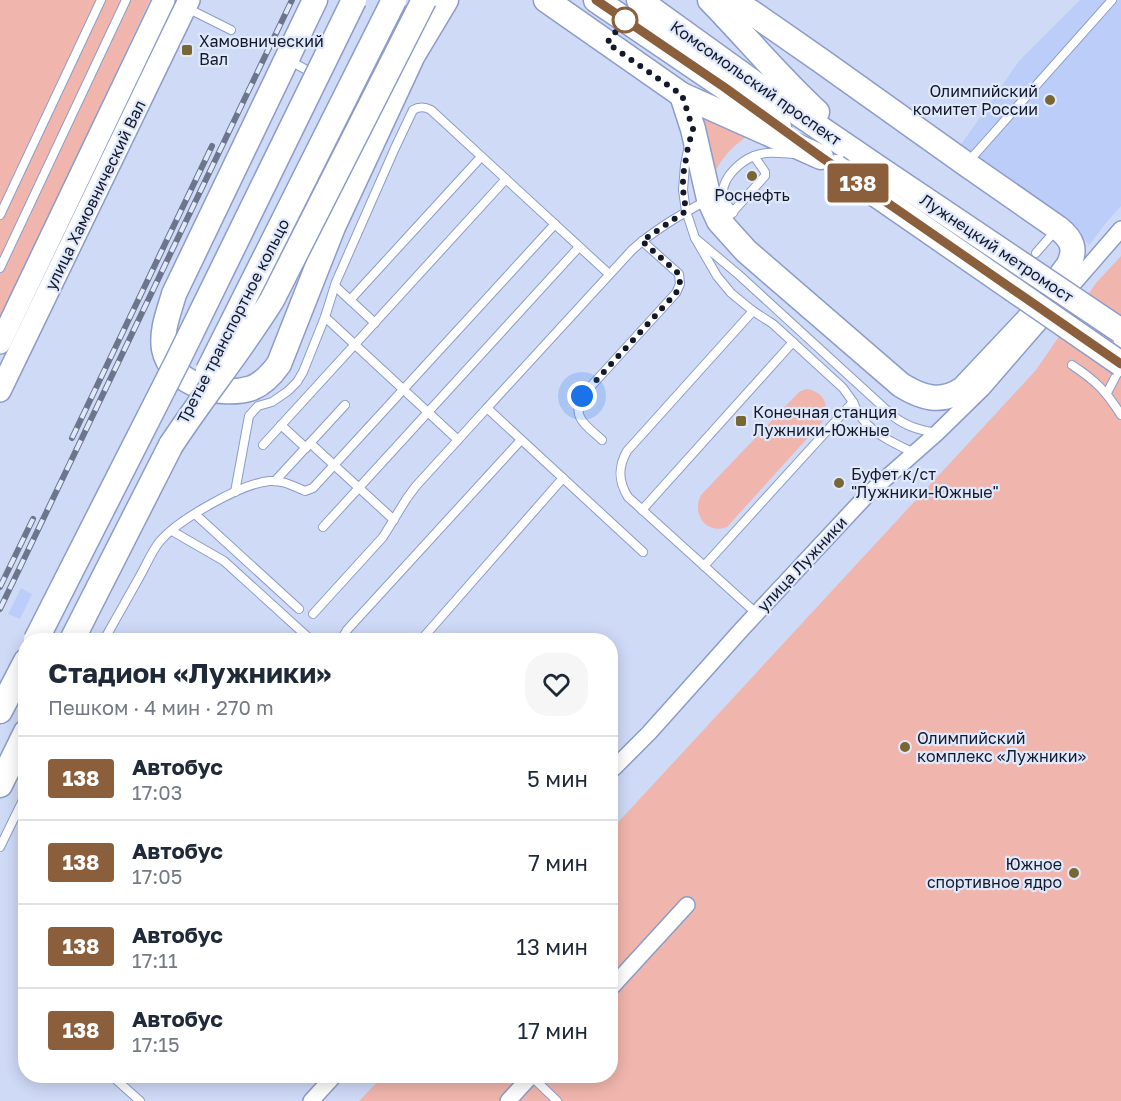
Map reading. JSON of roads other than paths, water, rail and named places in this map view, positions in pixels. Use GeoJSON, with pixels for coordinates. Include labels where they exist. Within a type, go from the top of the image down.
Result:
{"type":"FeatureCollection","features":[{"type":"Feature","properties":{"kind":"main road","name":"улица Хамовнический Вал"},"geometry":{"type":"LineString","coordinates":[[0,343],[164,0]]}},
{"type":"Feature","properties":{"kind":"main road"},"geometry":{"type":"LineString","coordinates":[[315,0],[174,294],[165,325],[164,348],[171,366],[185,380],[201,386],[222,391],[236,391],[253,387],[273,374],[333,227],[413,55],[446,0]]}},
{"type":"Feature","properties":{"kind":"main road","name":"Третье транспортное кольцо"},"geometry":{"type":"LineString","coordinates":[[40,633],[177,362],[354,0]]}},
{"type":"Feature","properties":{"kind":"main road","name":"Третье транспортное кольцо"},"geometry":{"type":"LineString","coordinates":[[76,633],[394,0]]}},
{"type":"Feature","properties":{"kind":"main road"},"geometry":{"type":"LineString","coordinates":[[171,446],[194,409],[272,300],[424,0]]}},
{"type":"Feature","properties":{"kind":"main road"},"geometry":{"type":"LineString","coordinates":[[546,0],[682,95],[828,162]]}},
{"type":"Feature","properties":{"kind":"main road","name":"Комсомольский проспект"},"geometry":{"type":"LineString","coordinates":[[596,0],[724,87],[828,162]]}},
{"type":"Feature","properties":{"kind":"main road","name":"Комсомольский проспект"},"geometry":{"type":"LineString","coordinates":[[639,0],[761,88],[874,165]]}},
{"type":"Feature","properties":{"kind":"main road"},"geometry":{"type":"LineString","coordinates":[[710,0],[792,89],[874,165]]}},
{"type":"Feature","properties":{"kind":"main road"},"geometry":{"type":"LineString","coordinates":[[682,95],[693,129],[709,199],[726,217],[746,251],[901,385],[916,394],[943,398],[955,395],[963,389],[1028,320],[1072,258],[1071,240],[1063,231],[751,12],[729,0]]}},
{"type":"Feature","properties":{"kind":"main road","name":"улица Хамовнический Вал"},"geometry":{"type":"LineString","coordinates":[[0,391],[187,4]]}},
{"type":"Feature","properties":{"kind":"main road","name":"Лужнецкий метромост"},"geometry":{"type":"LineString","coordinates":[[828,162],[1121,364]]}},
{"type":"Feature","properties":{"kind":"main road","name":"Лужнецкий метромост"},"geometry":{"type":"LineString","coordinates":[[874,165],[1121,331]]}},
{"type":"Feature","properties":{"kind":"main road"},"geometry":{"type":"LineString","coordinates":[[0,711],[18,676]]}},
{"type":"Feature","properties":{"kind":"main road"},"geometry":{"type":"LineString","coordinates":[[0,785],[18,748]]}},
{"type":"Feature","properties":{"kind":"street","name":"улица Лужники"},"geometry":{"type":"LineString","coordinates":[[618,764],[650,733],[756,613],[868,494],[937,433],[1063,305],[1094,261],[1121,230]]}},
{"type":"Feature","properties":{"kind":"street"},"geometry":{"type":"LineString","coordinates":[[1063,231],[1094,261]]}},
{"type":"Feature","properties":{"kind":"street"},"geometry":{"type":"LineString","coordinates":[[618,980],[687,905]]}},
{"type":"Feature","properties":{"kind":"street"},"geometry":{"type":"LineString","coordinates":[[311,1101],[328,1083]]}},
{"type":"Feature","properties":{"kind":"street"},"geometry":{"type":"LineString","coordinates":[[508,1101],[525,1083]]}},
{"type":"Feature","properties":{"kind":"lane"},"geometry":{"type":"LineString","coordinates":[[0,215],[101,0]]}},
{"type":"Feature","properties":{"kind":"lane"},"geometry":{"type":"LineString","coordinates":[[0,268],[126,0]]}},
{"type":"Feature","properties":{"kind":"lane"},"geometry":{"type":"LineString","coordinates":[[966,164],[1113,0]]}},
{"type":"Feature","properties":{"kind":"lane"},"geometry":{"type":"LineString","coordinates":[[187,4],[231,30]]}},
{"type":"Feature","properties":{"kind":"lane"},"geometry":{"type":"LineString","coordinates":[[294,63],[322,78]]}},
{"type":"Feature","properties":{"kind":"lane"},"geometry":{"type":"LineString","coordinates":[[236,492],[249,416],[258,406],[282,396],[297,382],[303,372],[335,286],[413,110],[423,107],[431,110],[609,274]]}},
{"type":"Feature","properties":{"kind":"lane"},"geometry":{"type":"LineString","coordinates":[[693,129],[683,176],[686,211],[695,238],[724,286],[740,302],[773,324],[843,388],[853,402],[856,412],[869,428],[914,453]]}},
{"type":"Feature","properties":{"kind":"lane"},"geometry":{"type":"LineString","coordinates":[[726,217],[723,190],[728,178],[740,165],[754,156],[771,152],[828,162]]}},
{"type":"Feature","properties":{"kind":"lane"},"geometry":{"type":"LineString","coordinates":[[726,217],[765,176],[765,172],[754,156]]}},
{"type":"Feature","properties":{"kind":"lane"},"geometry":{"type":"LineString","coordinates":[[350,300],[481,157]]}},
{"type":"Feature","properties":{"kind":"lane"},"geometry":{"type":"LineString","coordinates":[[263,445],[506,179]]}},
{"type":"Feature","properties":{"kind":"lane"},"geometry":{"type":"LineString","coordinates":[[313,614],[383,537],[416,486],[609,274],[642,241],[686,211],[709,199]]}},
{"type":"Feature","properties":{"kind":"lane"},"geometry":{"type":"LineString","coordinates":[[108,633],[158,544],[172,531],[195,514],[255,484],[275,481],[285,482],[305,490],[313,488],[555,224]]}},
{"type":"Feature","properties":{"kind":"lane"},"geometry":{"type":"LineString","coordinates":[[1036,254],[1063,231]]}},
{"type":"Feature","properties":{"kind":"lane"},"geometry":{"type":"LineString","coordinates":[[695,238],[739,275],[893,416],[915,429],[937,433]]}},
{"type":"Feature","properties":{"kind":"lane"},"geometry":{"type":"LineString","coordinates":[[602,440],[582,422],[579,416],[578,404],[582,396],[676,293],[680,284],[679,274],[642,241]]}},
{"type":"Feature","properties":{"kind":"lane"},"geometry":{"type":"LineString","coordinates":[[323,527],[579,247]]}},
{"type":"Feature","properties":{"kind":"lane"},"geometry":{"type":"LineString","coordinates":[[335,286],[375,323]]}},
{"type":"Feature","properties":{"kind":"lane"},"geometry":{"type":"LineString","coordinates":[[753,311],[627,452],[622,460],[620,479],[628,497],[756,613]]}},
{"type":"Feature","properties":{"kind":"lane"},"geometry":{"type":"LineString","coordinates":[[1074,314],[1121,347]]}},
{"type":"Feature","properties":{"kind":"lane"},"geometry":{"type":"LineString","coordinates":[[325,317],[458,440]]}},
{"type":"Feature","properties":{"kind":"lane"},"geometry":{"type":"LineString","coordinates":[[642,510],[793,342]]}},
{"type":"Feature","properties":{"kind":"lane"},"geometry":{"type":"LineString","coordinates":[[1107,393],[1121,364]]}},
{"type":"Feature","properties":{"kind":"lane"},"geometry":{"type":"LineString","coordinates":[[1072,365],[1089,376],[1107,393],[1121,415]]}},
{"type":"Feature","properties":{"kind":"lane"},"geometry":{"type":"LineString","coordinates":[[704,566],[853,402]]}},
{"type":"Feature","properties":{"kind":"lane"},"geometry":{"type":"LineString","coordinates":[[275,481],[345,405]]}},
{"type":"Feature","properties":{"kind":"lane"},"geometry":{"type":"LineString","coordinates":[[487,408],[643,552]]}},
{"type":"Feature","properties":{"kind":"lane"},"geometry":{"type":"LineString","coordinates":[[281,425],[334,465],[394,520]]}},
{"type":"Feature","properties":{"kind":"lane"},"geometry":{"type":"LineString","coordinates":[[345,633],[521,440]]}},
{"type":"Feature","properties":{"kind":"lane"},"geometry":{"type":"LineString","coordinates":[[428,633],[562,478]]}},
{"type":"Feature","properties":{"kind":"lane"},"geometry":{"type":"LineString","coordinates":[[195,514],[299,609]]}},
{"type":"Feature","properties":{"kind":"lane"},"geometry":{"type":"LineString","coordinates":[[172,531],[224,561],[302,633]]}},
{"type":"Feature","properties":{"kind":"lane"},"geometry":{"type":"LineString","coordinates":[[0,847],[18,810]]}},
{"type":"Feature","properties":{"kind":"lane"},"geometry":{"type":"LineString","coordinates":[[120,1083],[140,1101]]}},
{"type":"Feature","properties":{"kind":"lane"},"geometry":{"type":"LineString","coordinates":[[538,1083],[557,1101]]}},
{"type":"Feature","properties":{"kind":"railway"},"geometry":{"type":"LineString","coordinates":[[0,609],[292,0]]}},
{"type":"Feature","properties":{"kind":"railway"},"geometry":{"type":"LineString","coordinates":[[72,438],[212,146]]}},
{"type":"Feature","properties":{"kind":"railway"},"geometry":{"type":"LineString","coordinates":[[0,587],[33,519]]}},
{"type":"Feature","properties":{"kind":"place","name":"Хамовнический Вал"},"geometry":{"type":"Point","coordinates":[187,50]}},
{"type":"Feature","properties":{"kind":"place","name":"Олимпийский комитет России"},"geometry":{"type":"Point","coordinates":[1050,100]}},
{"type":"Feature","properties":{"kind":"place","name":"Роснефть"},"geometry":{"type":"Point","coordinates":[752,176]}},
{"type":"Feature","properties":{"kind":"place","name":"Конечная станция Лужники-Южные"},"geometry":{"type":"Point","coordinates":[741,421]}},
{"type":"Feature","properties":{"kind":"place","name":"Буфет к/ст \"Лужники-Южные\""},"geometry":{"type":"Point","coordinates":[839,483]}},
{"type":"Feature","properties":{"kind":"place","name":"Олимпийский комплекс «Лужники»"},"geometry":{"type":"Point","coordinates":[905,747]}},
{"type":"Feature","properties":{"kind":"place","name":"Южное спортивное ядро"},"geometry":{"type":"Point","coordinates":[1074,873]}}]}
